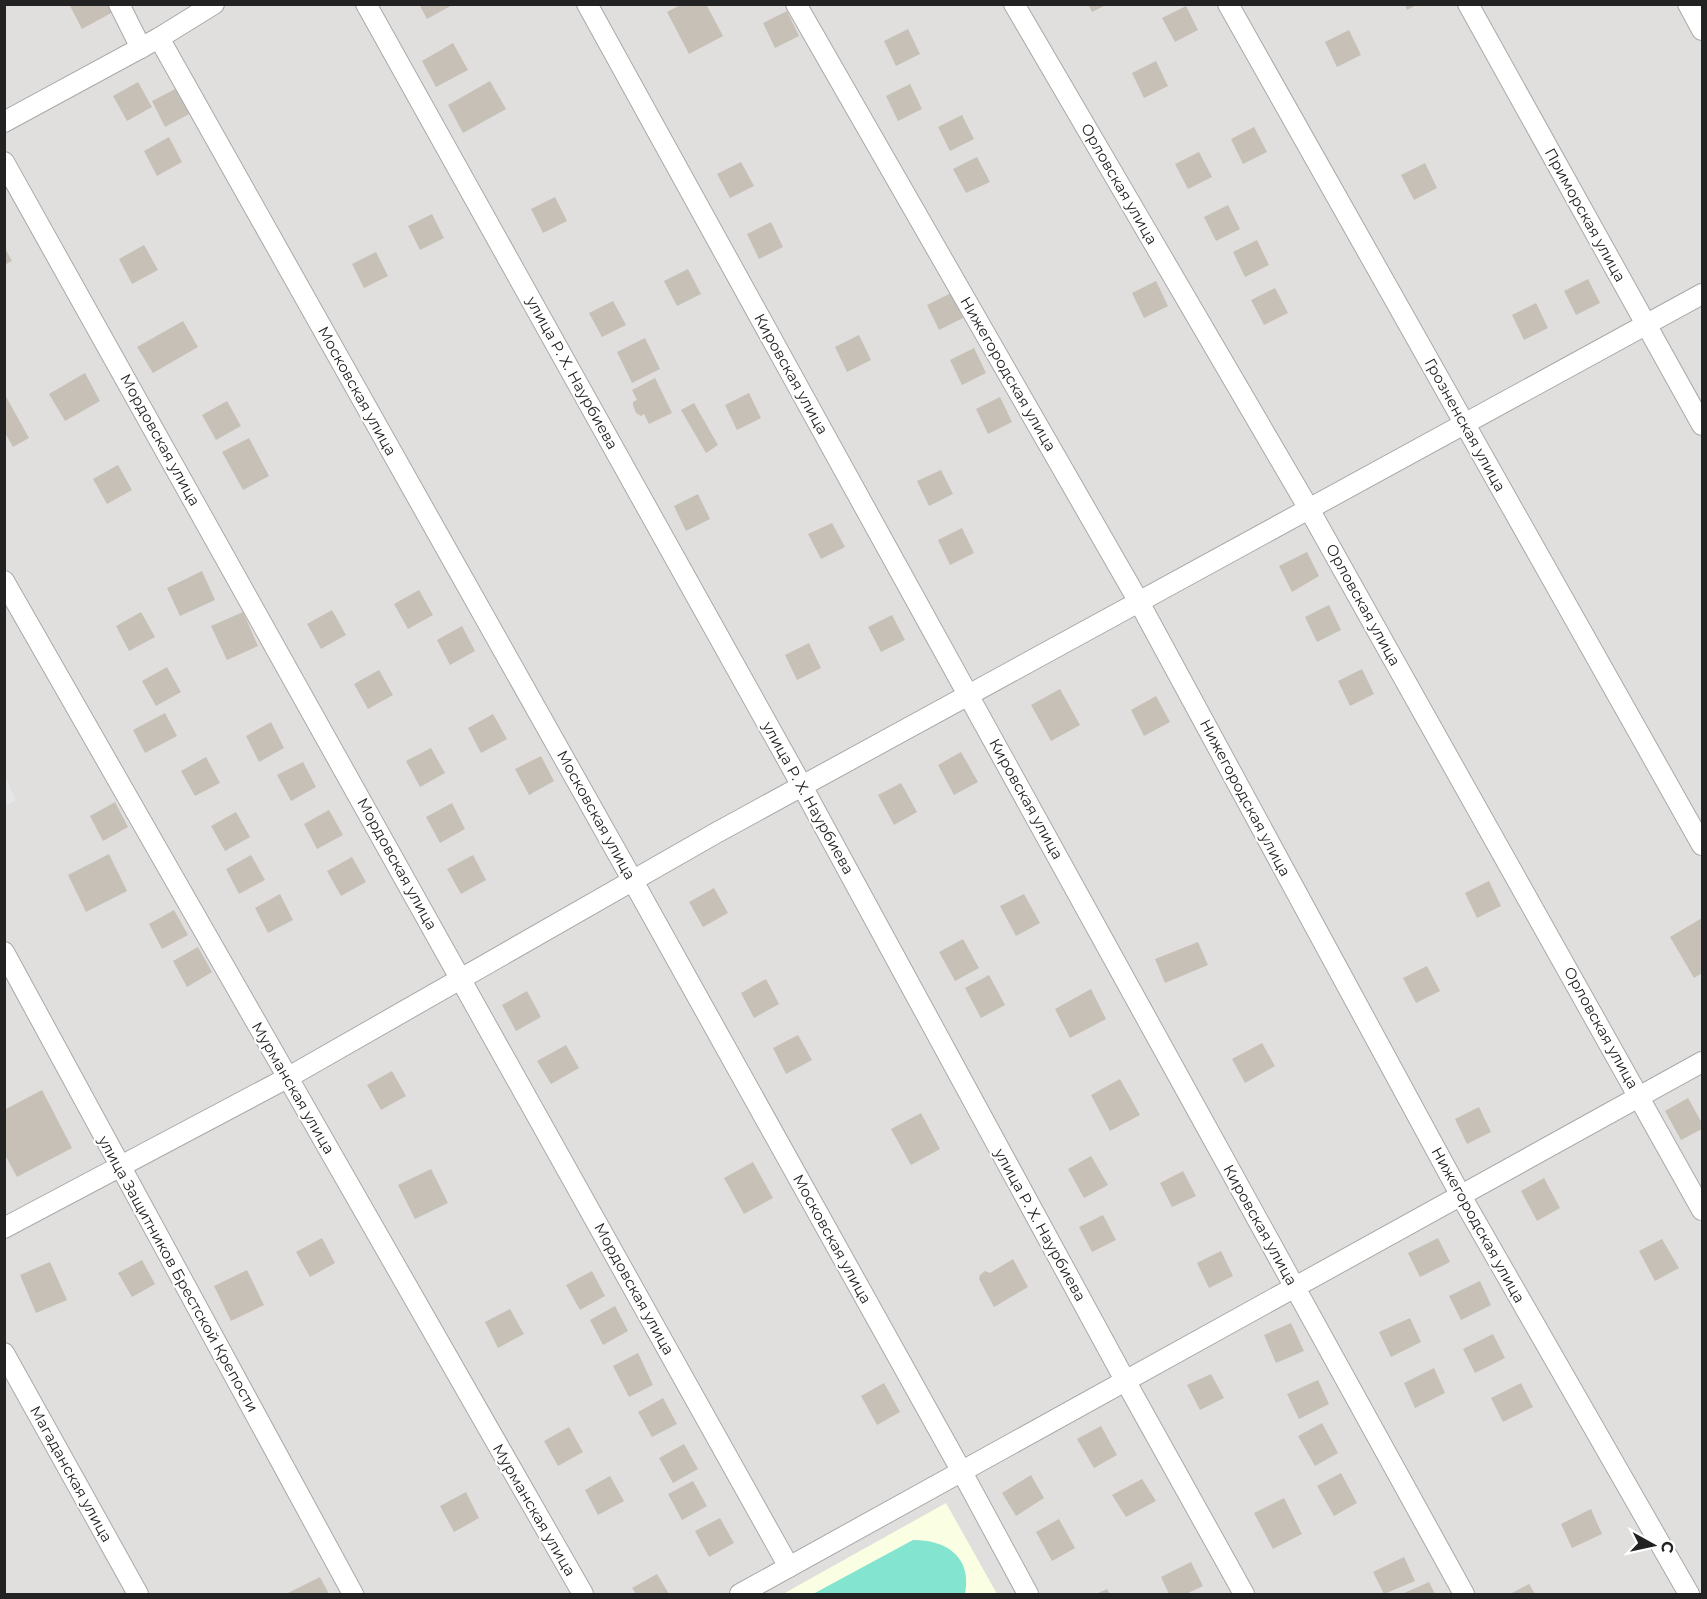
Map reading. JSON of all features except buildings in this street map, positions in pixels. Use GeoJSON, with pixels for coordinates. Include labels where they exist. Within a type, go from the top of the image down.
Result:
{"type":"FeatureCollection","features":[{"type":"Feature","properties":{"kind":"street"},"geometry":{"type":"LineString","coordinates":[[119,4],[141,48]]}},
{"type":"Feature","properties":{"kind":"street"},"geometry":{"type":"LineString","coordinates":[[4,122],[159,38],[214,4]]}},
{"type":"Feature","properties":{"kind":"street","name":"улица Р. Х. Наурбиева"},"geometry":{"type":"LineString","coordinates":[[366,4],[802,786],[1244,1594]]}},
{"type":"Feature","properties":{"kind":"street","name":"Кировская улица"},"geometry":{"type":"LineString","coordinates":[[587,4],[1464,1594]]}},
{"type":"Feature","properties":{"kind":"street","name":"Нижегородская улица"},"geometry":{"type":"LineString","coordinates":[[796,4],[1139,602],[1461,1196],[1689,1594]]}},
{"type":"Feature","properties":{"kind":"street","name":"Орловская улица"},"geometry":{"type":"LineString","coordinates":[[1014,4],[1309,509],[1702,1210]]}},
{"type":"Feature","properties":{"kind":"street","name":"Грозненская улица"},"geometry":{"type":"LineString","coordinates":[[1228,4],[1702,845]]}},
{"type":"Feature","properties":{"kind":"street","name":"Приморская улица"},"geometry":{"type":"LineString","coordinates":[[1468,4],[1702,425]]}},
{"type":"Feature","properties":{"kind":"street"},"geometry":{"type":"LineString","coordinates":[[1688,4],[1702,30]]}},
{"type":"Feature","properties":{"kind":"street","name":"Московская улица"},"geometry":{"type":"LineString","coordinates":[[159,38],[633,881],[1028,1594]]}},
{"type":"Feature","properties":{"kind":"street","name":"Мордовская улица"},"geometry":{"type":"LineString","coordinates":[[4,162],[789,1567]]}},
{"type":"Feature","properties":{"kind":"street"},"geometry":{"type":"LineString","coordinates":[[4,1228],[287,1078],[802,786],[1702,294]]}},
{"type":"Feature","properties":{"kind":"street","name":"Мурманская улица"},"geometry":{"type":"LineString","coordinates":[[4,581],[583,1594]]}},
{"type":"Feature","properties":{"kind":"street","name":"улица Защитников Брестской Крепости"},"geometry":{"type":"LineString","coordinates":[[4,952],[353,1594]]}},
{"type":"Feature","properties":{"kind":"street"},"geometry":{"type":"LineString","coordinates":[[740,1594],[1702,1062]]}},
{"type":"Feature","properties":{"kind":"street","name":"Магаданская улица"},"geometry":{"type":"LineString","coordinates":[[4,1353],[138,1594]]}},
{"type":"Feature","properties":{"kind":"shaded area"},"geometry":{"type":"Polygon","coordinates":[[[5,5],[1702,5],[1702,1594],[5,1594],[5,5]]]}},
{"type":"Feature","properties":{"kind":"shaded area"},"geometry":{"type":"Polygon","coordinates":[[[5,777],[16,800],[4,806],[5,777]]]}},
{"type":"Feature","properties":{"kind":"shaded area"},"geometry":{"type":"Polygon","coordinates":[[[946,1503],[997,1594],[783,1594],[946,1503]]]}},
{"type":"Feature","properties":{"kind":"green space"},"geometry":{"type":"Polygon","coordinates":[[[913,1540],[936,1543],[954,1553],[965,1570],[965,1594],[813,1594],[913,1540]]]}}]}
